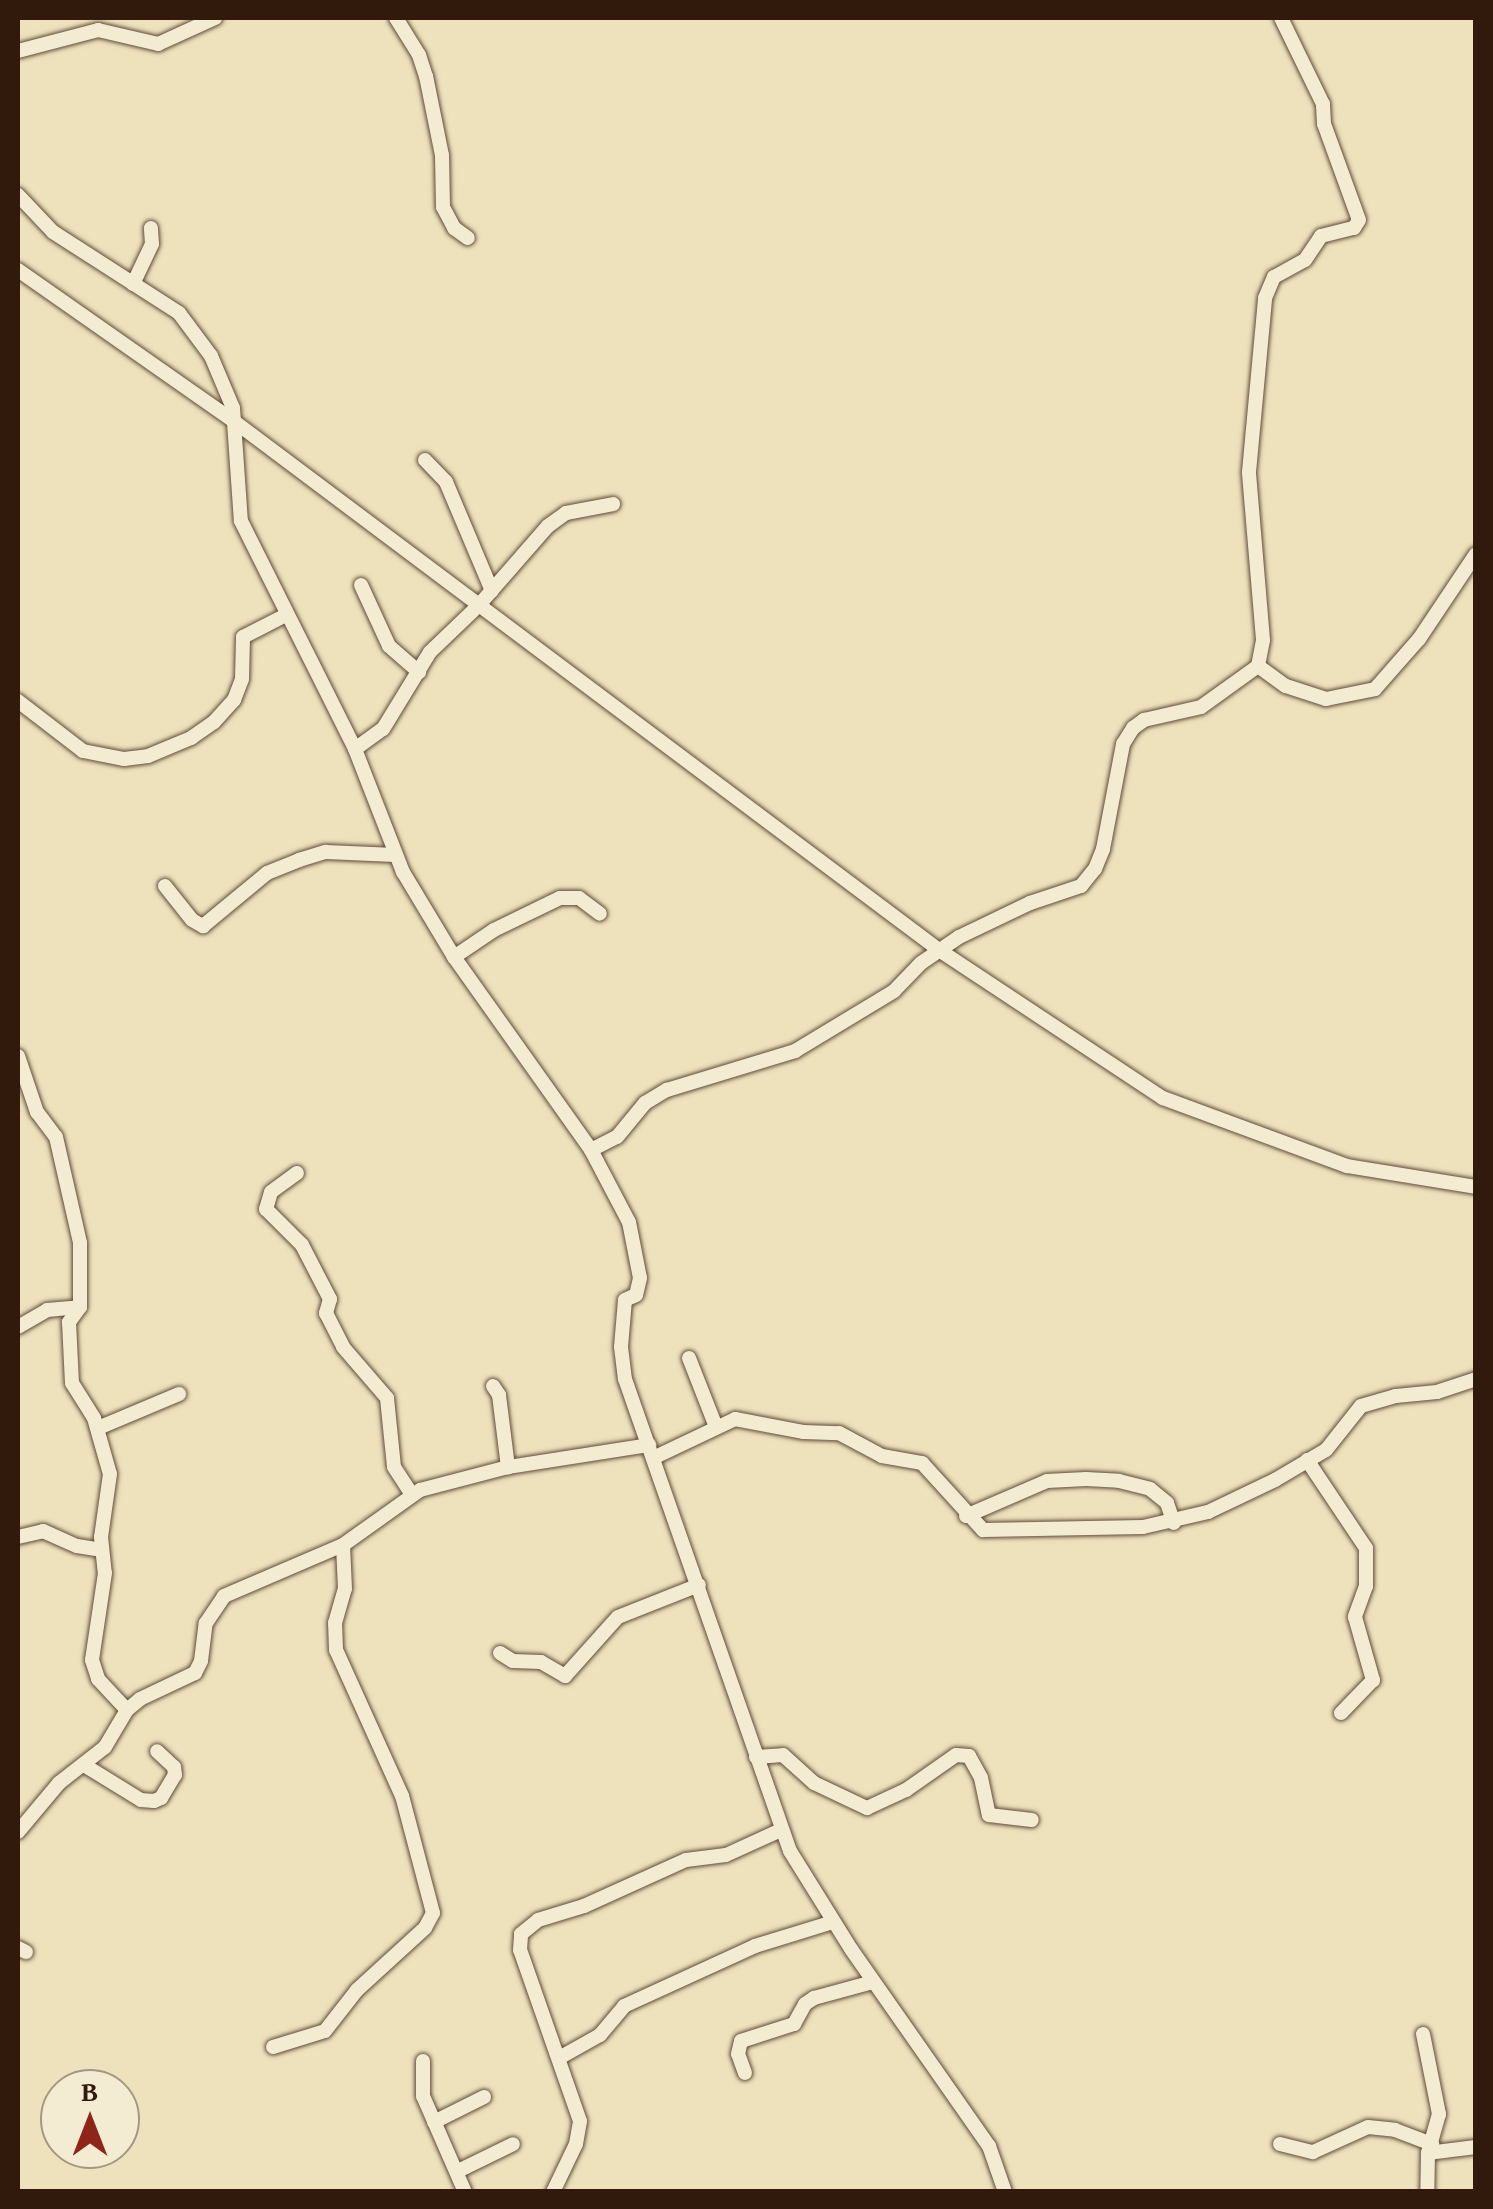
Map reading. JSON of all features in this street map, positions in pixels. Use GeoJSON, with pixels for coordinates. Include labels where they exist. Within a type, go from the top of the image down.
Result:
{"type":"FeatureCollection","features":[{"type":"Feature","properties":{"kind":"street"},"geometry":{"type":"LineString","coordinates":[[18,52],[98,30],[158,44],[215,18]]}},
{"type":"Feature","properties":{"kind":"street"},"geometry":{"type":"LineString","coordinates":[[396,18],[426,76],[442,155],[443,207],[454,228],[468,238]]}},
{"type":"Feature","properties":{"kind":"street"},"geometry":{"type":"LineString","coordinates":[[591,1150],[618,1137],[644,1103],[667,1090],[795,1052],[894,991],[939,950],[990,920],[1081,886],[1095,869],[1103,849],[1123,744],[1134,728],[1144,720],[1201,707],[1258,666],[1263,640],[1249,472],[1265,298],[1274,277],[1306,260],[1321,236],[1354,228],[1359,220],[1324,124],[1323,104],[1281,18]]}},
{"type":"Feature","properties":{"kind":"street"},"geometry":{"type":"LineString","coordinates":[[18,195],[53,232],[179,313],[211,356],[235,422],[241,521],[355,749],[413,894],[591,1150],[629,1222],[639,1263],[636,1295],[625,1300],[621,1347],[625,1380],[781,1830],[833,1922],[988,2146],[1005,2192]]}},
{"type":"Feature","properties":{"kind":"street"},"geometry":{"type":"LineString","coordinates":[[133,284],[152,244],[152,228]]}},
{"type":"Feature","properties":{"kind":"street"},"geometry":{"type":"LineString","coordinates":[[18,270],[235,422],[939,950],[1163,1098],[1347,1166],[1476,1187]]}},
{"type":"Feature","properties":{"kind":"street"},"geometry":{"type":"LineString","coordinates":[[425,460],[446,482],[492,591]]}},
{"type":"Feature","properties":{"kind":"street"},"geometry":{"type":"LineString","coordinates":[[355,749],[383,729],[430,652],[557,519],[582,508],[613,504]]}},
{"type":"Feature","properties":{"kind":"street"},"geometry":{"type":"LineString","coordinates":[[1258,666],[1286,686],[1326,699],[1375,689],[1419,639],[1476,554]]}},
{"type":"Feature","properties":{"kind":"street"},"geometry":{"type":"LineString","coordinates":[[361,585],[389,646],[419,672]]}},
{"type":"Feature","properties":{"kind":"street"},"geometry":{"type":"LineString","coordinates":[[18,702],[83,752],[124,759],[148,756],[192,738],[214,722],[234,700],[242,679],[244,637],[286,616]]}},
{"type":"Feature","properties":{"kind":"street"},"geometry":{"type":"LineString","coordinates":[[166,886],[192,920],[203,926],[267,873],[299,860],[326,852],[395,855]]}},
{"type":"Feature","properties":{"kind":"street"},"geometry":{"type":"LineString","coordinates":[[454,957],[494,930],[560,898],[580,898],[600,914]]}},
{"type":"Feature","properties":{"kind":"street"},"geometry":{"type":"LineString","coordinates":[[18,1056],[37,1112],[56,1137],[80,1243],[80,1307],[69,1322],[72,1383],[98,1428],[110,1474],[101,1550],[105,1572],[92,1660],[98,1679],[127,1710]]}},
{"type":"Feature","properties":{"kind":"street"},"geometry":{"type":"LineString","coordinates":[[18,1103],[37,1112]]}},
{"type":"Feature","properties":{"kind":"street"},"geometry":{"type":"LineString","coordinates":[[297,1173],[271,1192],[266,1209],[302,1244],[330,1299],[326,1313],[343,1348],[387,1398],[394,1466],[412,1495]]}},
{"type":"Feature","properties":{"kind":"street"},"geometry":{"type":"LineString","coordinates":[[18,1327],[47,1310],[80,1307]]}},
{"type":"Feature","properties":{"kind":"street"},"geometry":{"type":"LineString","coordinates":[[690,1358],[716,1427]]}},
{"type":"Feature","properties":{"kind":"street"},"geometry":{"type":"LineString","coordinates":[[18,1832],[58,1784],[117,1733],[127,1710],[140,1699],[195,1673],[202,1662],[206,1623],[224,1596],[342,1545],[412,1495],[508,1467],[651,1452],[735,1419],[804,1432],[839,1433],[882,1456],[922,1463],[974,1524],[994,1532],[1174,1523],[1228,1504],[1307,1460],[1334,1442],[1360,1406],[1396,1396],[1437,1392],[1476,1379]]}},
{"type":"Feature","properties":{"kind":"street"},"geometry":{"type":"LineString","coordinates":[[493,1386],[499,1395],[508,1467]]}},
{"type":"Feature","properties":{"kind":"street"},"geometry":{"type":"LineString","coordinates":[[98,1428],[180,1394]]}},
{"type":"Feature","properties":{"kind":"street"},"geometry":{"type":"LineString","coordinates":[[1307,1460],[1358,1532],[1367,1559],[1366,1586],[1355,1618],[1373,1680],[1341,1712]]}},
{"type":"Feature","properties":{"kind":"street"},"geometry":{"type":"LineString","coordinates":[[966,1516],[1046,1481],[1086,1479],[1150,1489],[1167,1503],[1174,1523]]}},
{"type":"Feature","properties":{"kind":"street"},"geometry":{"type":"LineString","coordinates":[[18,1537],[43,1531],[77,1546],[101,1550]]}},
{"type":"Feature","properties":{"kind":"street"},"geometry":{"type":"LineString","coordinates":[[273,2047],[325,2031],[357,1990],[426,1928],[433,1913],[402,1796],[336,1650],[335,1623],[345,1589],[342,1545]]}},
{"type":"Feature","properties":{"kind":"street"},"geometry":{"type":"LineString","coordinates":[[500,1653],[513,1662],[541,1662],[564,1676],[618,1617],[699,1585]]}},
{"type":"Feature","properties":{"kind":"street"},"geometry":{"type":"LineString","coordinates":[[84,1765],[141,1800],[154,1801],[175,1774],[174,1768],[156,1752]]}},
{"type":"Feature","properties":{"kind":"street"},"geometry":{"type":"LineString","coordinates":[[756,1757],[783,1755],[814,1783],[867,1808],[906,1790],[956,1755],[969,1756],[981,1778],[989,1815],[1032,1820]]}},
{"type":"Feature","properties":{"kind":"street"},"geometry":{"type":"LineString","coordinates":[[553,2192],[580,2133],[559,2058],[518,1941],[528,1926],[686,1860],[726,1854],[781,1830]]}},
{"type":"Feature","properties":{"kind":"street"},"geometry":{"type":"LineString","coordinates":[[559,2058],[600,2036],[624,2006],[755,1946],[833,1922]]}},
{"type":"Feature","properties":{"kind":"street"},"geometry":{"type":"LineString","coordinates":[[745,2073],[738,2054],[741,2041],[794,2024],[805,2004],[814,1998],[873,1982]]}},
{"type":"Feature","properties":{"kind":"street"},"geometry":{"type":"LineString","coordinates":[[1423,2034],[1439,2114],[1430,2148],[1427,2192]]}},
{"type":"Feature","properties":{"kind":"street"},"geometry":{"type":"LineString","coordinates":[[422,2062],[423,2096],[465,2192]]}},
{"type":"Feature","properties":{"kind":"street"},"geometry":{"type":"LineString","coordinates":[[434,2122],[484,2097]]}},
{"type":"Feature","properties":{"kind":"street"},"geometry":{"type":"LineString","coordinates":[[1280,2144],[1313,2152],[1368,2128],[1394,2130],[1430,2148],[1476,2147]]}},
{"type":"Feature","properties":{"kind":"street"},"geometry":{"type":"LineString","coordinates":[[458,2171],[513,2144]]}}]}
